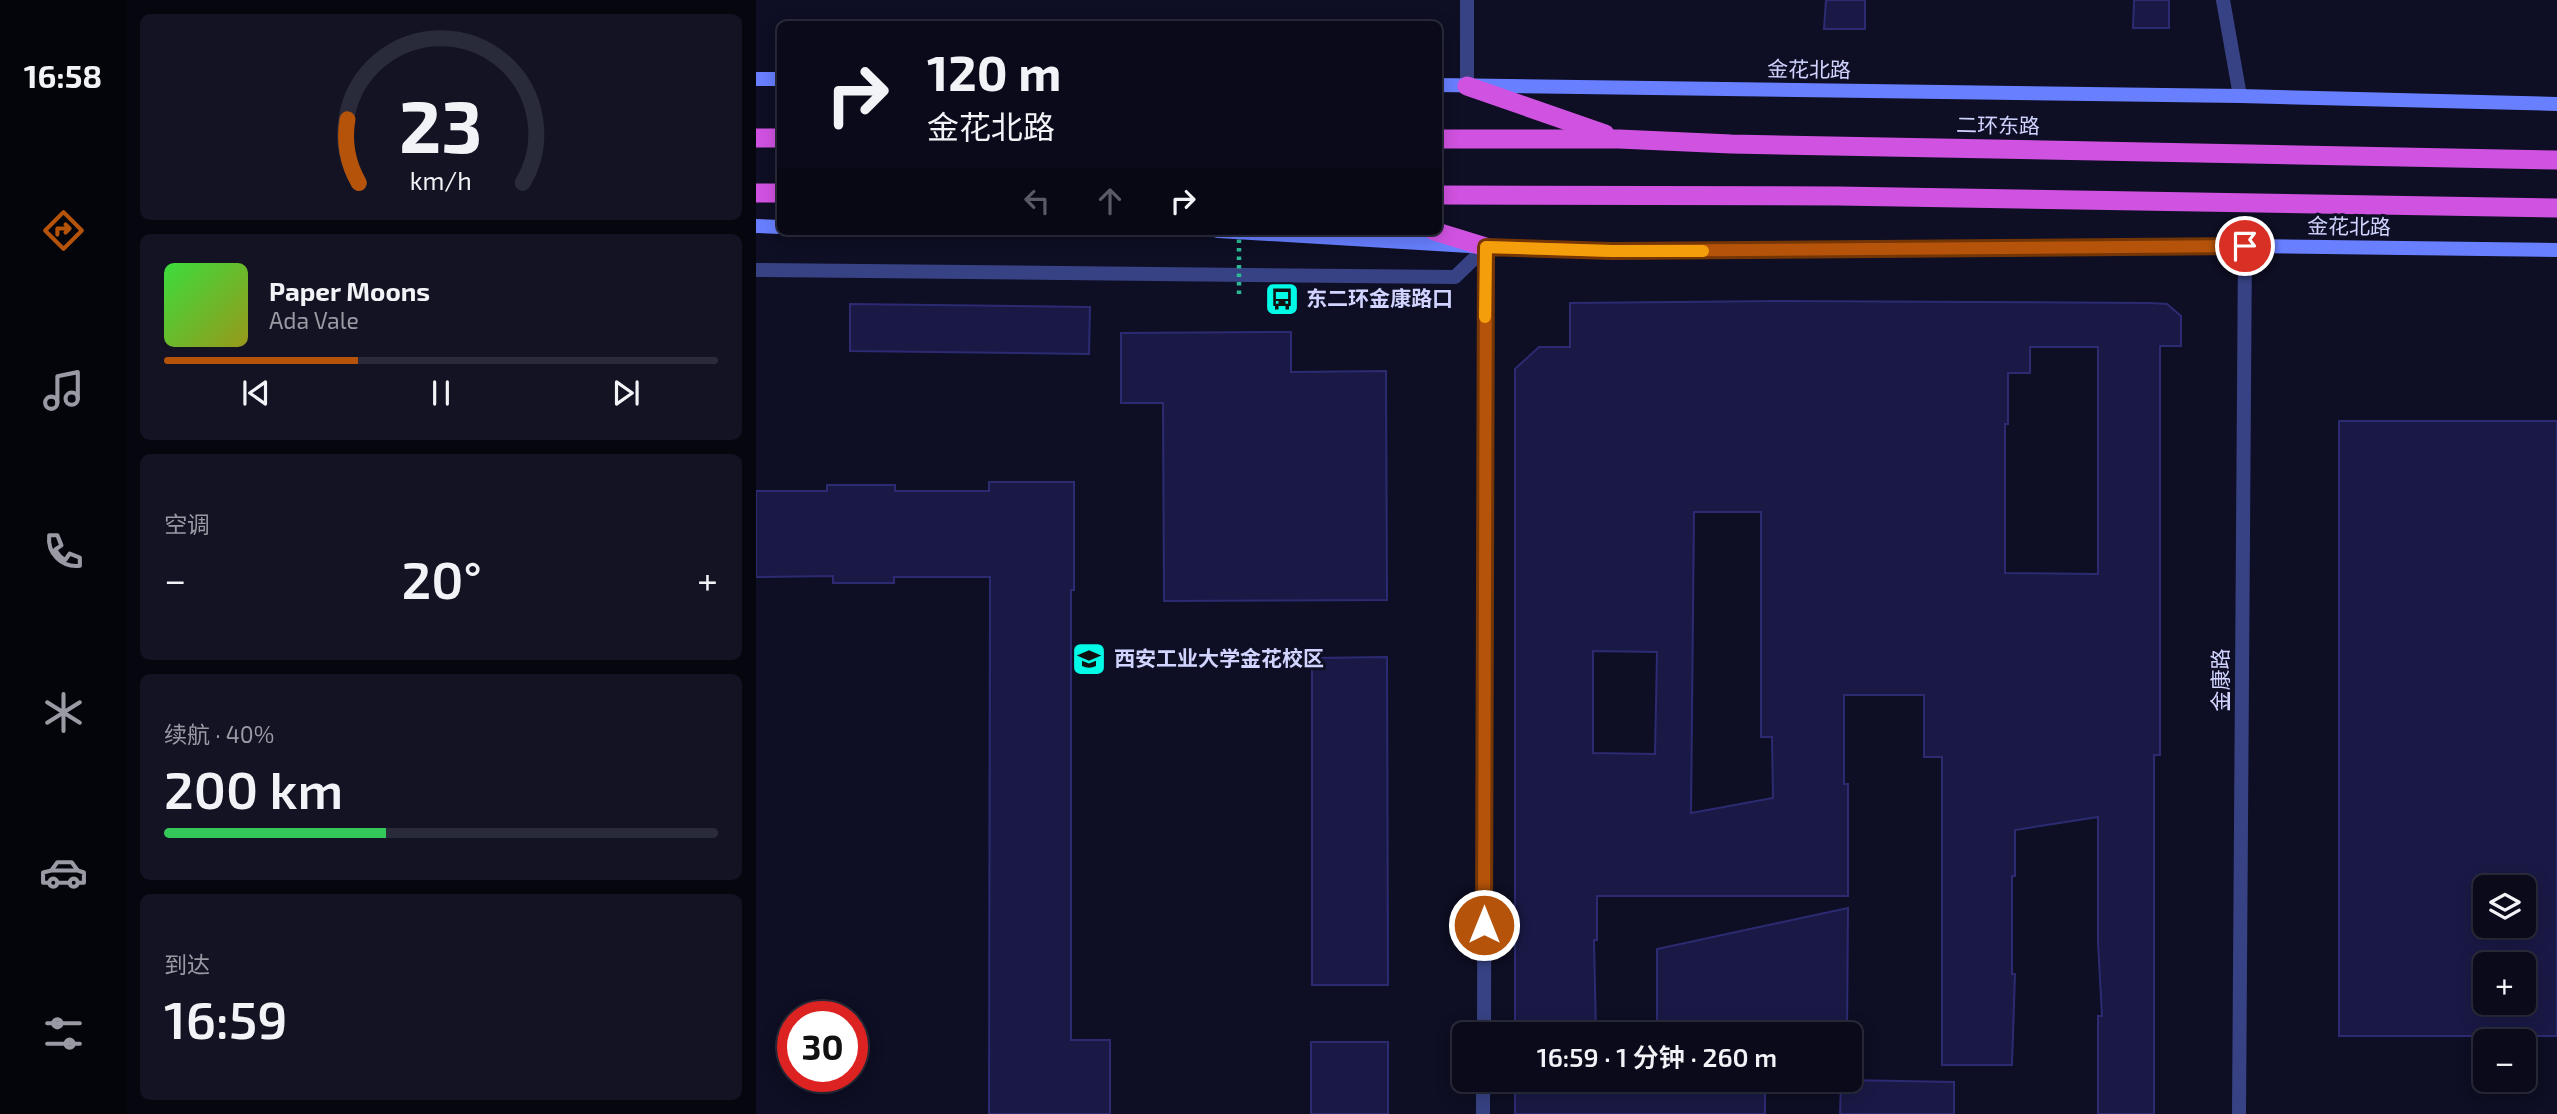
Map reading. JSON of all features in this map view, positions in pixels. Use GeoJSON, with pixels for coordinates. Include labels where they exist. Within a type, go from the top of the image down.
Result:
{"type":"FeatureCollection","features":[{"type":"Feature","properties":{"kind":"highway"},"geometry":{"type":"LineString","coordinates":[[1467,86],[1619,139]]}},
{"type":"Feature","properties":{"kind":"highway"},"geometry":{"type":"LineString","coordinates":[[756,138],[777,138]]}},
{"type":"Feature","properties":{"kind":"highway","name":"二环东路"},"geometry":{"type":"LineString","coordinates":[[1442,139],[1619,139],[1731,144],[2557,160]]}},
{"type":"Feature","properties":{"kind":"highway"},"geometry":{"type":"LineString","coordinates":[[756,192],[777,193]]}},
{"type":"Feature","properties":{"kind":"highway"},"geometry":{"type":"LineString","coordinates":[[1442,195],[1639,194],[2557,208]]}},
{"type":"Feature","properties":{"kind":"highway"},"geometry":{"type":"LineString","coordinates":[[1442,233],[1486,247]]}},
{"type":"Feature","properties":{"kind":"main road"},"geometry":{"type":"LineString","coordinates":[[756,79],[777,79]]}},
{"type":"Feature","properties":{"kind":"main road","name":"金花北路"},"geometry":{"type":"LineString","coordinates":[[1442,85],[2240,96],[2557,104]]}},
{"type":"Feature","properties":{"kind":"main road"},"geometry":{"type":"LineString","coordinates":[[756,226],[777,227]]}},
{"type":"Feature","properties":{"kind":"main road","name":"金花北路"},"geometry":{"type":"LineString","coordinates":[[1285,235],[1486,247],[1626,251],[2245,246],[2557,250]]}},
{"type":"Feature","properties":{"kind":"street"},"geometry":{"type":"LineString","coordinates":[[1466,0],[1467,86]]}},
{"type":"Feature","properties":{"kind":"street"},"geometry":{"type":"LineString","coordinates":[[2223,0],[2240,96]]}},
{"type":"Feature","properties":{"kind":"street","name":"金康路"},"geometry":{"type":"LineString","coordinates":[[2239,1114],[2245,246]]}},
{"type":"Feature","properties":{"kind":"street"},"geometry":{"type":"LineString","coordinates":[[756,270],[1455,277],[1486,247]]}},
{"type":"Feature","properties":{"kind":"street"},"geometry":{"type":"LineString","coordinates":[[1483,1022],[1486,247]]}},
{"type":"Feature","properties":{"kind":"street"},"geometry":{"type":"LineString","coordinates":[[1483,1092],[1483,1114]]}},
{"type":"Feature","properties":{"kind":"path"},"geometry":{"type":"LineString","coordinates":[[1238,235],[1239,294]]}},
{"type":"Feature","properties":{"kind":"building"},"geometry":{"type":"Polygon","coordinates":[[[1826,0],[1865,0],[1865,29],[1824,29],[1826,0]]]}},
{"type":"Feature","properties":{"kind":"building"},"geometry":{"type":"Polygon","coordinates":[[[2134,0],[2169,0],[2169,28],[2133,28],[2134,0]]]}},
{"type":"Feature","properties":{"kind":"building"},"geometry":{"type":"Polygon","coordinates":[[[1570,303],[2151,303],[2167,304],[2181,316],[2181,346],[2160,346],[2160,755],[2154,755],[2154,1114],[2098,1114],[2098,1016],[2102,1016],[2098,942],[2098,817],[2015,830],[2015,876],[2012,876],[2012,974],[2015,974],[2012,1065],[1942,1065],[1942,757],[1924,757],[1924,695],[1844,695],[1844,784],[1848,784],[1848,896],[1597,896],[1597,940],[1594,940],[1596,1022],[1515,1022],[1515,369],[1539,347],[1570,347],[1570,303]],[[2030,347],[2030,373],[2008,373],[2008,424],[2005,424],[2005,573],[2098,574],[2098,347],[2030,347]],[[1694,512],[1691,813],[1773,798],[1772,737],[1761,737],[1761,512],[1694,512]],[[1593,651],[1593,753],[1655,754],[1657,652],[1593,651]]]}},
{"type":"Feature","properties":{"kind":"building"},"geometry":{"type":"Polygon","coordinates":[[[850,304],[1090,307],[1089,354],[850,351],[850,304]]]}},
{"type":"Feature","properties":{"kind":"building"},"geometry":{"type":"Polygon","coordinates":[[[1291,332],[1291,372],[1386,371],[1387,600],[1164,601],[1163,403],[1121,403],[1121,333],[1291,332]]]}},
{"type":"Feature","properties":{"kind":"building"},"geometry":{"type":"Polygon","coordinates":[[[2339,421],[2557,421],[2557,1036],[2536,1036],[2536,1029],[2473,1029],[2473,1036],[2339,1036],[2339,421]]]}},
{"type":"Feature","properties":{"kind":"building"},"geometry":{"type":"Polygon","coordinates":[[[989,482],[1074,482],[1074,590],[1071,590],[1071,1040],[1110,1040],[1110,1114],[989,1114],[990,577],[894,577],[894,583],[833,583],[833,576],[756,577],[756,491],[827,491],[827,485],[895,485],[895,491],[989,491],[989,482]]]}},
{"type":"Feature","properties":{"kind":"building"},"geometry":{"type":"Polygon","coordinates":[[[1387,657],[1388,985],[1312,985],[1312,658],[1387,657]]]}},
{"type":"Feature","properties":{"kind":"building"},"geometry":{"type":"Polygon","coordinates":[[[1848,908],[1847,1022],[1657,1022],[1657,949],[1848,908]]]}},
{"type":"Feature","properties":{"kind":"building"},"geometry":{"type":"Polygon","coordinates":[[[1311,1042],[1388,1042],[1388,1114],[1311,1114],[1311,1042]]]}},
{"type":"Feature","properties":{"kind":"building"},"geometry":{"type":"Polygon","coordinates":[[[1862,1080],[1954,1082],[1954,1114],[1840,1114],[1841,1092],[1862,1092],[1862,1080]]]}},
{"type":"Feature","properties":{"kind":"building"},"geometry":{"type":"Polygon","coordinates":[[[1515,1092],[1765,1092],[1765,1114],[1515,1114],[1515,1092]]]}},
{"type":"Feature","properties":{"kind":"slow traffic"},"geometry":{"type":"LineString","coordinates":[[1485,317],[1486,247],[1703,251]]}},
{"type":"Feature","properties":{"kind":"place","name":"东二环金康路口"},"geometry":{"type":"Point","coordinates":[1282,299]}},
{"type":"Feature","properties":{"kind":"place","name":"西安工业大学金花校区"},"geometry":{"type":"Point","coordinates":[1089,659]}},
{"type":"Feature","properties":{"kind":"route"},"geometry":{"type":"LineString","coordinates":[[1484,925],[1486,247],[1612,251],[2245,246]]}}]}
